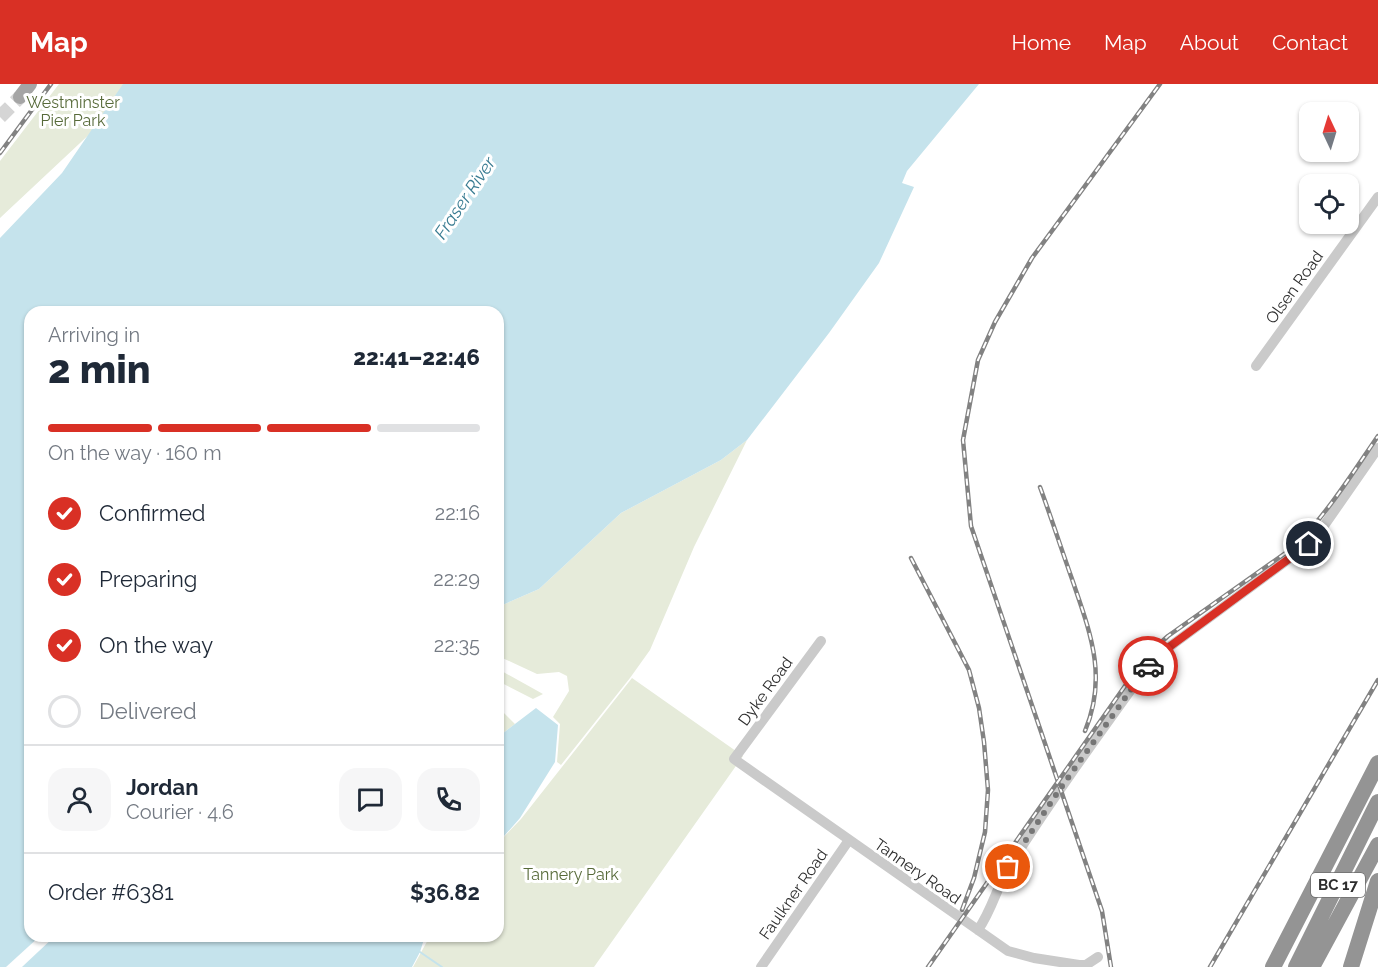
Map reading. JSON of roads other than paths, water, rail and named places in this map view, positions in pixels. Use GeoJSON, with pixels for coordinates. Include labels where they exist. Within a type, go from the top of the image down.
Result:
{"type":"FeatureCollection","features":[{"type":"Feature","properties":{"kind":"highway"},"geometry":{"type":"LineString","coordinates":[[1273,967],[1378,763]]}},
{"type":"Feature","properties":{"kind":"highway","name":"BC 17"},"geometry":{"type":"LineString","coordinates":[[1296,967],[1378,802]]}},
{"type":"Feature","properties":{"kind":"highway","name":"BC 17"},"geometry":{"type":"LineString","coordinates":[[1312,967],[1378,845]]}},
{"type":"Feature","properties":{"kind":"highway"},"geometry":{"type":"LineString","coordinates":[[1351,967],[1378,881]]}},
{"type":"Feature","properties":{"kind":"main road"},"geometry":{"type":"LineString","coordinates":[[20,97],[30,84]]}},
{"type":"Feature","properties":{"kind":"street","name":"Olsen Road"},"geometry":{"type":"LineString","coordinates":[[1256,366],[1378,197]]}},
{"type":"Feature","properties":{"kind":"street"},"geometry":{"type":"LineString","coordinates":[[978,930],[989,915],[1008,867],[1060,789],[1148,666],[1161,653],[1309,544],[1378,448]]}},
{"type":"Feature","properties":{"kind":"street","name":"Dyke Road"},"geometry":{"type":"LineString","coordinates":[[734,759],[821,641]]}},
{"type":"Feature","properties":{"kind":"street","name":"Tannery Road"},"geometry":{"type":"LineString","coordinates":[[734,759],[1008,951],[1034,958],[1079,965],[1086,965],[1098,957]]}},
{"type":"Feature","properties":{"kind":"street","name":"Faulkner Road"},"geometry":{"type":"LineString","coordinates":[[761,966],[849,840]]}},
{"type":"Feature","properties":{"kind":"water","name":"Fraser River"},"geometry":{"type":"Polygon","coordinates":[[[123,84],[979,84],[907,171],[902,183],[914,187],[879,263],[747,440],[721,460],[621,513],[539,589],[504,604],[504,306],[24,306],[24,942],[423,942],[412,967],[0,967],[0,238],[62,173],[123,84]]]}},
{"type":"Feature","properties":{"kind":"water"},"geometry":{"type":"Polygon","coordinates":[[[536,708],[558,725],[555,762],[520,818],[504,836],[504,732],[536,708]]]}},
{"type":"Feature","properties":{"kind":"waterway"},"geometry":{"type":"LineString","coordinates":[[420,952],[442,967]]}},
{"type":"Feature","properties":{"kind":"tunnel"},"geometry":{"type":"LineString","coordinates":[[0,117],[20,97]]}},
{"type":"Feature","properties":{"kind":"railway"},"geometry":{"type":"LineString","coordinates":[[0,153],[51,84]]}},
{"type":"Feature","properties":{"kind":"railway"},"geometry":{"type":"LineString","coordinates":[[1111,967],[1102,911],[971,526],[963,440],[978,360],[995,322],[1032,258],[1160,84]]}},
{"type":"Feature","properties":{"kind":"railway"},"geometry":{"type":"LineString","coordinates":[[928,967],[1146,656],[1168,636],[1294,547],[1328,507],[1378,436]]}},
{"type":"Feature","properties":{"kind":"railway"},"geometry":{"type":"LineString","coordinates":[[1040,487],[1085,617],[1094,654],[1095,692],[1092,711],[1085,731]]}},
{"type":"Feature","properties":{"kind":"railway"},"geometry":{"type":"LineString","coordinates":[[911,558],[969,670],[979,708],[984,742],[988,790],[985,832],[974,878],[962,910]]}},
{"type":"Feature","properties":{"kind":"railway"},"geometry":{"type":"LineString","coordinates":[[1210,967],[1378,680]]}},
{"type":"Feature","properties":{"kind":"park label","name":"Westminster Pier Park"},"geometry":{"type":"Point","coordinates":[73,111]}},
{"type":"Feature","properties":{"kind":"park label","name":"Tannery Park"},"geometry":{"type":"Point","coordinates":[571,874]}}]}
